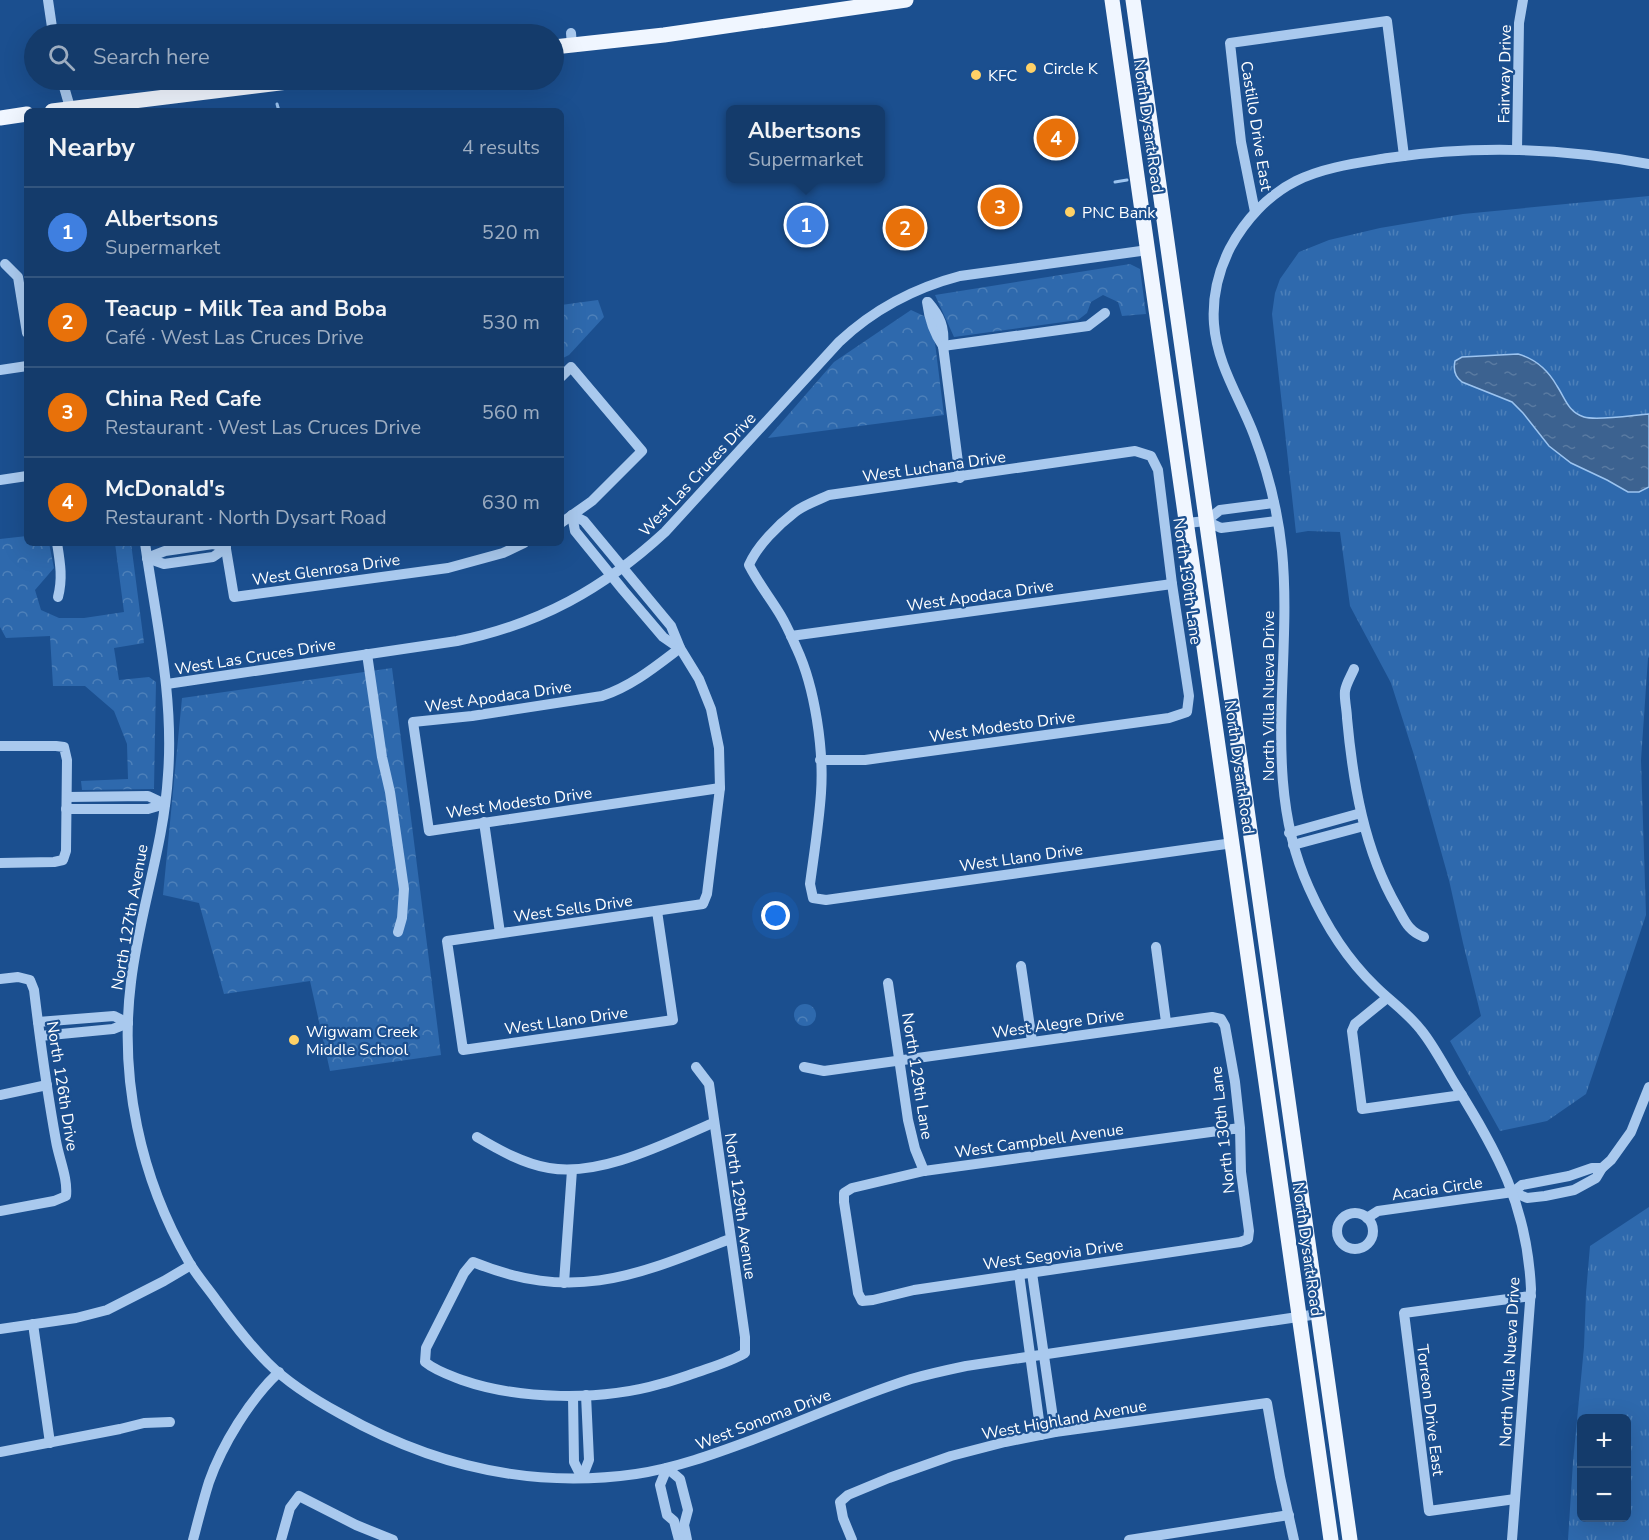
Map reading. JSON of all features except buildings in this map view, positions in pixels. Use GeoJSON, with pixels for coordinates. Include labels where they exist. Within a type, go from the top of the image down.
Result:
{"type":"FeatureCollection","features":[{"type":"Feature","properties":{"kind":"main road"},"geometry":{"type":"LineString","coordinates":[[564,43],[572,39],[664,35],[906,0]]}},
{"type":"Feature","properties":{"kind":"main road","name":"North Dysart Road"},"geometry":{"type":"LineString","coordinates":[[1112,0],[1331,1540]]}},
{"type":"Feature","properties":{"kind":"main road","name":"North Dysart Road"},"geometry":{"type":"LineString","coordinates":[[1133,0],[1350,1540]]}},
{"type":"Feature","properties":{"kind":"main road"},"geometry":{"type":"LineString","coordinates":[[87,108],[226,90]]}},
{"type":"Feature","properties":{"kind":"main road"},"geometry":{"type":"LineString","coordinates":[[0,118],[24,114]]}},
{"type":"Feature","properties":{"kind":"main road"},"geometry":{"type":"LineString","coordinates":[[1148,250],[1168,247]]}},
{"type":"Feature","properties":{"kind":"street"},"geometry":{"type":"LineString","coordinates":[[48,0],[52,24]]}},
{"type":"Feature","properties":{"kind":"street","name":"Fairway Drive"},"geometry":{"type":"LineString","coordinates":[[1517,150],[1519,23],[1523,0]]}},
{"type":"Feature","properties":{"kind":"street","name":"Castillo Drive East"},"geometry":{"type":"LineString","coordinates":[[1256,212],[1240,142],[1230,43],[1387,21],[1404,156]]}},
{"type":"Feature","properties":{"kind":"street"},"geometry":{"type":"LineString","coordinates":[[65,90],[70,108]]}},
{"type":"Feature","properties":{"kind":"street","name":"North Villa Nueva Drive"},"geometry":{"type":"LineString","coordinates":[[1512,1540],[1531,1296],[1526,1237],[1513,1192],[1493,1149],[1462,1095],[1422,1031],[1362,973],[1336,938],[1307,885],[1293,845],[1282,781],[1284,587],[1282,555],[1274,503],[1255,438],[1219,355],[1213,320],[1215,290],[1235,238],[1245,224],[1269,199],[1287,186],[1313,174],[1404,156],[1462,151],[1517,150],[1582,153],[1649,164]]}},
{"type":"Feature","properties":{"kind":"street","name":"West Las Cruces Drive"},"geometry":{"type":"LineString","coordinates":[[167,684],[484,636],[551,612],[598,586],[646,550],[677,520],[839,342],[856,326],[892,303],[937,282],[960,276],[1148,250]]}},
{"type":"Feature","properties":{"kind":"street"},"geometry":{"type":"LineString","coordinates":[[5,264],[18,277],[24,314]]}},
{"type":"Feature","properties":{"kind":"street"},"geometry":{"type":"LineString","coordinates":[[922,288],[928,302],[929,317],[945,333],[943,346],[960,478]]}},
{"type":"Feature","properties":{"kind":"street"},"geometry":{"type":"LineString","coordinates":[[943,346],[1088,326],[1105,313]]}},
{"type":"Feature","properties":{"kind":"street"},"geometry":{"type":"LineString","coordinates":[[0,370],[24,366]]}},
{"type":"Feature","properties":{"kind":"street"},"geometry":{"type":"LineString","coordinates":[[564,374],[571,367],[642,451],[592,501],[564,521]]}},
{"type":"Feature","properties":{"kind":"street","name":"West Luchana Drive"},"geometry":{"type":"LineString","coordinates":[[791,636],[782,616],[749,565],[753,555],[768,537],[796,511],[829,495],[960,478],[1135,451],[1151,456]]}},
{"type":"Feature","properties":{"kind":"street","name":"North 130th Lane"},"geometry":{"type":"LineString","coordinates":[[1151,456],[1158,470],[1189,696],[1186,712]]}},
{"type":"Feature","properties":{"kind":"street"},"geometry":{"type":"LineString","coordinates":[[0,480],[24,476]]}},
{"type":"Feature","properties":{"kind":"street"},"geometry":{"type":"LineString","coordinates":[[1206,521],[1220,510],[1274,503]]}},
{"type":"Feature","properties":{"kind":"street"},"geometry":{"type":"LineString","coordinates":[[572,515],[584,521],[671,626],[680,648],[699,679],[711,709],[719,748],[720,788]]}},
{"type":"Feature","properties":{"kind":"street"},"geometry":{"type":"LineString","coordinates":[[572,515],[576,531],[611,576],[663,637],[680,648]]}},
{"type":"Feature","properties":{"kind":"street"},"geometry":{"type":"LineString","coordinates":[[1187,523],[1206,521],[1221,528],[1277,520]]}},
{"type":"Feature","properties":{"kind":"street"},"geometry":{"type":"LineString","coordinates":[[57,546],[61,572],[58,597]]}},
{"type":"Feature","properties":{"kind":"street","name":"North 127th Avenue"},"geometry":{"type":"LineString","coordinates":[[145,546],[167,684],[170,749],[165,804],[131,979],[128,1023],[130,1086],[140,1140],[156,1192],[170,1225],[191,1265],[248,1341]]}},
{"type":"Feature","properties":{"kind":"street"},"geometry":{"type":"LineString","coordinates":[[147,558],[164,564],[213,557],[226,546]]}},
{"type":"Feature","properties":{"kind":"street","name":"West Glenrosa Drive"},"geometry":{"type":"LineString","coordinates":[[226,546],[234,597],[448,568],[504,553],[518,546]]}},
{"type":"Feature","properties":{"kind":"street","name":"West Apodaca Drive"},"geometry":{"type":"LineString","coordinates":[[791,636],[1172,584]]}},
{"type":"Feature","properties":{"kind":"street"},"geometry":{"type":"LineString","coordinates":[[791,636],[806,670],[816,714],[820,760]]}},
{"type":"Feature","properties":{"kind":"street","name":"West Apodaca Drive"},"geometry":{"type":"LineString","coordinates":[[429,831],[413,722],[472,716],[602,696],[642,677],[680,648]]}},
{"type":"Feature","properties":{"kind":"street"},"geometry":{"type":"LineString","coordinates":[[367,654],[404,889],[402,918],[398,932]]}},
{"type":"Feature","properties":{"kind":"street"},"geometry":{"type":"LineString","coordinates":[[1354,669],[1345,690],[1355,784],[1364,826],[1388,891],[1408,926],[1414,933],[1424,937]]}},
{"type":"Feature","properties":{"kind":"street","name":"West Modesto Drive"},"geometry":{"type":"LineString","coordinates":[[820,760],[865,760],[1169,718],[1186,712]]}},
{"type":"Feature","properties":{"kind":"street"},"geometry":{"type":"LineString","coordinates":[[0,746],[64,747],[67,760],[66,851],[63,860],[0,863]]}},
{"type":"Feature","properties":{"kind":"street","name":"West Llano Drive"},"geometry":{"type":"LineString","coordinates":[[820,760],[821,790],[810,884],[813,898],[826,900],[1233,843]]}},
{"type":"Feature","properties":{"kind":"street","name":"West Modesto Drive"},"geometry":{"type":"LineString","coordinates":[[429,831],[720,788]]}},
{"type":"Feature","properties":{"kind":"street","name":"West Sells Drive"},"geometry":{"type":"LineString","coordinates":[[463,1050],[447,941],[703,904],[707,894],[720,788]]}},
{"type":"Feature","properties":{"kind":"street"},"geometry":{"type":"LineString","coordinates":[[67,796],[148,796],[165,804]]}},
{"type":"Feature","properties":{"kind":"street"},"geometry":{"type":"LineString","coordinates":[[66,809],[148,809],[165,804]]}},
{"type":"Feature","properties":{"kind":"street"},"geometry":{"type":"LineString","coordinates":[[1289,832],[1361,813]]}},
{"type":"Feature","properties":{"kind":"street"},"geometry":{"type":"LineString","coordinates":[[484,822],[500,933]]}},
{"type":"Feature","properties":{"kind":"street"},"geometry":{"type":"LineString","coordinates":[[1293,845],[1364,826]]}},
{"type":"Feature","properties":{"kind":"street","name":"West Llano Drive"},"geometry":{"type":"LineString","coordinates":[[463,1050],[673,1020],[657,910]]}},
{"type":"Feature","properties":{"kind":"street"},"geometry":{"type":"LineString","coordinates":[[1155,947],[1166,1022]]}},
{"type":"Feature","properties":{"kind":"street"},"geometry":{"type":"LineString","coordinates":[[1021,966],[1032,1041]]}},
{"type":"Feature","properties":{"kind":"street","name":"North 126th Drive"},"geometry":{"type":"LineString","coordinates":[[0,979],[30,980],[34,990],[58,1157],[67,1186],[66,1196],[54,1201],[0,1211]]}},
{"type":"Feature","properties":{"kind":"street","name":"North 129th Lane"},"geometry":{"type":"LineString","coordinates":[[888,983],[908,1120],[915,1149],[924,1171]]}},
{"type":"Feature","properties":{"kind":"street"},"geometry":{"type":"LineString","coordinates":[[1387,998],[1355,1024],[1352,1031],[1362,1109],[1462,1095]]}},
{"type":"Feature","properties":{"kind":"street"},"geometry":{"type":"LineString","coordinates":[[38,1022],[114,1016],[128,1023]]}},
{"type":"Feature","properties":{"kind":"street","name":"West Alegre Drive"},"geometry":{"type":"LineString","coordinates":[[804,1067],[824,1071],[1166,1022],[1212,1017],[1221,1019]]}},
{"type":"Feature","properties":{"kind":"street","name":"North 130th Lane"},"geometry":{"type":"LineString","coordinates":[[1221,1019],[1225,1026],[1235,1082],[1248,1239]]}},
{"type":"Feature","properties":{"kind":"street"},"geometry":{"type":"LineString","coordinates":[[40,1036],[113,1029],[128,1023]]}},
{"type":"Feature","properties":{"kind":"street","name":"North 129th Avenue"},"geometry":{"type":"LineString","coordinates":[[586,1395],[616,1393],[659,1385],[746,1353],[709,1084],[696,1067]]}},
{"type":"Feature","properties":{"kind":"street"},"geometry":{"type":"LineString","coordinates":[[0,1095],[46,1085]]}},
{"type":"Feature","properties":{"kind":"street","name":"Acacia Circle"},"geometry":{"type":"LineString","coordinates":[[1367,1218],[1378,1211],[1513,1192],[1527,1198],[1574,1190],[1596,1178],[1611,1160],[1631,1132],[1649,1088]]}},
{"type":"Feature","properties":{"kind":"street"},"geometry":{"type":"LineString","coordinates":[[477,1137],[495,1148],[530,1162],[549,1168],[572,1170],[620,1161],[713,1123]]}},
{"type":"Feature","properties":{"kind":"street","name":"West Campbell Avenue"},"geometry":{"type":"LineString","coordinates":[[862,1301],[858,1293],[844,1202],[844,1193],[852,1188],[924,1171],[1240,1128]]}},
{"type":"Feature","properties":{"kind":"street"},"geometry":{"type":"LineString","coordinates":[[564,1283],[572,1170]]}},
{"type":"Feature","properties":{"kind":"street"},"geometry":{"type":"LineString","coordinates":[[582,1478],[589,1460],[586,1395],[542,1395],[476,1385],[432,1369],[425,1362],[426,1348],[464,1273],[473,1262],[496,1271],[539,1281],[592,1283],[659,1267],[730,1239]]}},
{"type":"Feature","properties":{"kind":"street","name":"West Segovia Drive"},"geometry":{"type":"LineString","coordinates":[[862,1301],[914,1290],[1248,1239]]}},
{"type":"Feature","properties":{"kind":"street"},"geometry":{"type":"LineString","coordinates":[[0,1329],[76,1318],[107,1310],[191,1265]]}},
{"type":"Feature","properties":{"kind":"street"},"geometry":{"type":"LineString","coordinates":[[1032,1273],[1055,1432]]}},
{"type":"Feature","properties":{"kind":"street"},"geometry":{"type":"LineString","coordinates":[[1019,1274],[1041,1435]]}},
{"type":"Feature","properties":{"kind":"street","name":"Torreon Drive East"},"geometry":{"type":"LineString","coordinates":[[1515,1499],[1429,1511],[1404,1313],[1531,1296]]}},
{"type":"Feature","properties":{"kind":"street","name":"West Sonoma Drive"},"geometry":{"type":"LineString","coordinates":[[248,1341],[279,1372],[335,1411],[369,1430],[418,1451],[506,1474],[582,1478],[636,1474],[694,1461],[912,1379],[966,1366],[1317,1314]]}},
{"type":"Feature","properties":{"kind":"street"},"geometry":{"type":"LineString","coordinates":[[33,1324],[50,1443]]}},
{"type":"Feature","properties":{"kind":"street"},"geometry":{"type":"LineString","coordinates":[[193,1540],[209,1482],[225,1445],[270,1380],[279,1372]]}},
{"type":"Feature","properties":{"kind":"street"},"geometry":{"type":"LineString","coordinates":[[573,1396],[574,1462],[582,1478]]}},
{"type":"Feature","properties":{"kind":"street","name":"West Highland Avenue"},"geometry":{"type":"LineString","coordinates":[[852,1540],[840,1503],[848,1495],[951,1456],[1055,1432],[1267,1403],[1289,1515]]}},
{"type":"Feature","properties":{"kind":"street"},"geometry":{"type":"LineString","coordinates":[[0,1452],[120,1430],[144,1423],[170,1422]]}},
{"type":"Feature","properties":{"kind":"street"},"geometry":{"type":"LineString","coordinates":[[679,1540],[674,1521],[666,1515],[660,1485],[667,1468],[680,1479],[688,1510],[684,1525],[687,1540]]}},
{"type":"Feature","properties":{"kind":"street"},"geometry":{"type":"LineString","coordinates":[[281,1540],[290,1508],[299,1496],[356,1525],[393,1540]]}},
{"type":"Feature","properties":{"kind":"street"},"geometry":{"type":"LineString","coordinates":[[1129,1540],[1289,1515],[1294,1540]]}},
{"type":"Feature","properties":{"kind":"green space"},"geometry":{"type":"Polygon","coordinates":[[[1649,196],[1649,657],[1641,760],[1646,915],[1586,1094],[1547,1121],[1500,1131],[1450,1041],[1481,1016],[1449,880],[1391,683],[1350,606],[1340,532],[1296,533],[1272,314],[1275,293],[1280,279],[1299,252],[1329,240],[1380,228],[1463,214],[1649,196]]]}},
{"type":"Feature","properties":{"kind":"green space"},"geometry":{"type":"Polygon","coordinates":[[[1130,264],[1140,269],[1146,314],[1122,316],[1118,302],[1103,295],[1091,302],[1087,313],[1078,320],[954,337],[935,295],[1130,264]]]}},
{"type":"Feature","properties":{"kind":"green space"},"geometry":{"type":"Polygon","coordinates":[[[598,300],[604,317],[569,355],[564,358],[564,305],[598,300]]]}},
{"type":"Feature","properties":{"kind":"green space"},"geometry":{"type":"Polygon","coordinates":[[[911,310],[924,316],[935,343],[944,415],[768,438],[834,362],[911,310]]]}},
{"type":"Feature","properties":{"kind":"green space"},"geometry":{"type":"Polygon","coordinates":[[[24,536],[24,546],[50,546],[54,568],[35,590],[41,610],[59,618],[84,618],[124,612],[115,546],[131,546],[144,643],[114,648],[119,680],[149,677],[156,682],[154,789],[82,790],[81,781],[128,779],[127,744],[114,711],[85,686],[53,686],[50,636],[6,638],[0,627],[0,539],[24,536]]]}},
{"type":"Feature","properties":{"kind":"green space"},"geometry":{"type":"Polygon","coordinates":[[[392,668],[441,1055],[330,1071],[310,981],[224,994],[199,903],[163,895],[182,698],[392,668]]]}},
{"type":"Feature","properties":{"kind":"green space"},"geometry":{"type":"Polygon","coordinates":[[[805,1004],[815,1011],[816,1015],[809,1025],[805,1026],[795,1019],[794,1015],[801,1005],[805,1004]]]}},
{"type":"Feature","properties":{"kind":"green space"},"geometry":{"type":"Polygon","coordinates":[[[1649,1207],[1649,1540],[1568,1540],[1577,1420],[1577,1522],[1631,1522],[1631,1414],[1578,1414],[1590,1246],[1649,1207]]]}},
{"type":"Feature","properties":{"kind":"water"},"geometry":{"type":"Polygon","coordinates":[[[1518,354],[1536,362],[1545,370],[1574,412],[1579,415],[1598,418],[1649,414],[1649,487],[1639,492],[1628,492],[1571,463],[1549,446],[1512,402],[1462,382],[1455,373],[1455,361],[1462,357],[1518,354]]]}},
{"type":"Feature","properties":{"kind":"waterway"},"geometry":{"type":"LineString","coordinates":[[277,104],[278,108]]}},
{"type":"Feature","properties":{"kind":"waterway"},"geometry":{"type":"LineString","coordinates":[[1115,182],[1127,180]]}},
{"type":"Feature","properties":{"kind":"place","name":"Circle K"},"geometry":{"type":"Point","coordinates":[1031,68]}},
{"type":"Feature","properties":{"kind":"place","name":"KFC"},"geometry":{"type":"Point","coordinates":[976,75]}},
{"type":"Feature","properties":{"kind":"place","name":"McDonald's"},"geometry":{"type":"Point","coordinates":[1056,138]}},
{"type":"Feature","properties":{"kind":"place","name":"China Red Cafe"},"geometry":{"type":"Point","coordinates":[1000,207]}},
{"type":"Feature","properties":{"kind":"place","name":"PNC Bank"},"geometry":{"type":"Point","coordinates":[1070,212]}},
{"type":"Feature","properties":{"kind":"place","name":"Albertsons"},"geometry":{"type":"Point","coordinates":[806,225]}},
{"type":"Feature","properties":{"kind":"place","name":"Teacup - Milk Tea and Boba"},"geometry":{"type":"Point","coordinates":[905,228]}},
{"type":"Feature","properties":{"kind":"place","name":"Wigwam Creek Middle School"},"geometry":{"type":"Point","coordinates":[294,1040]}}]}
